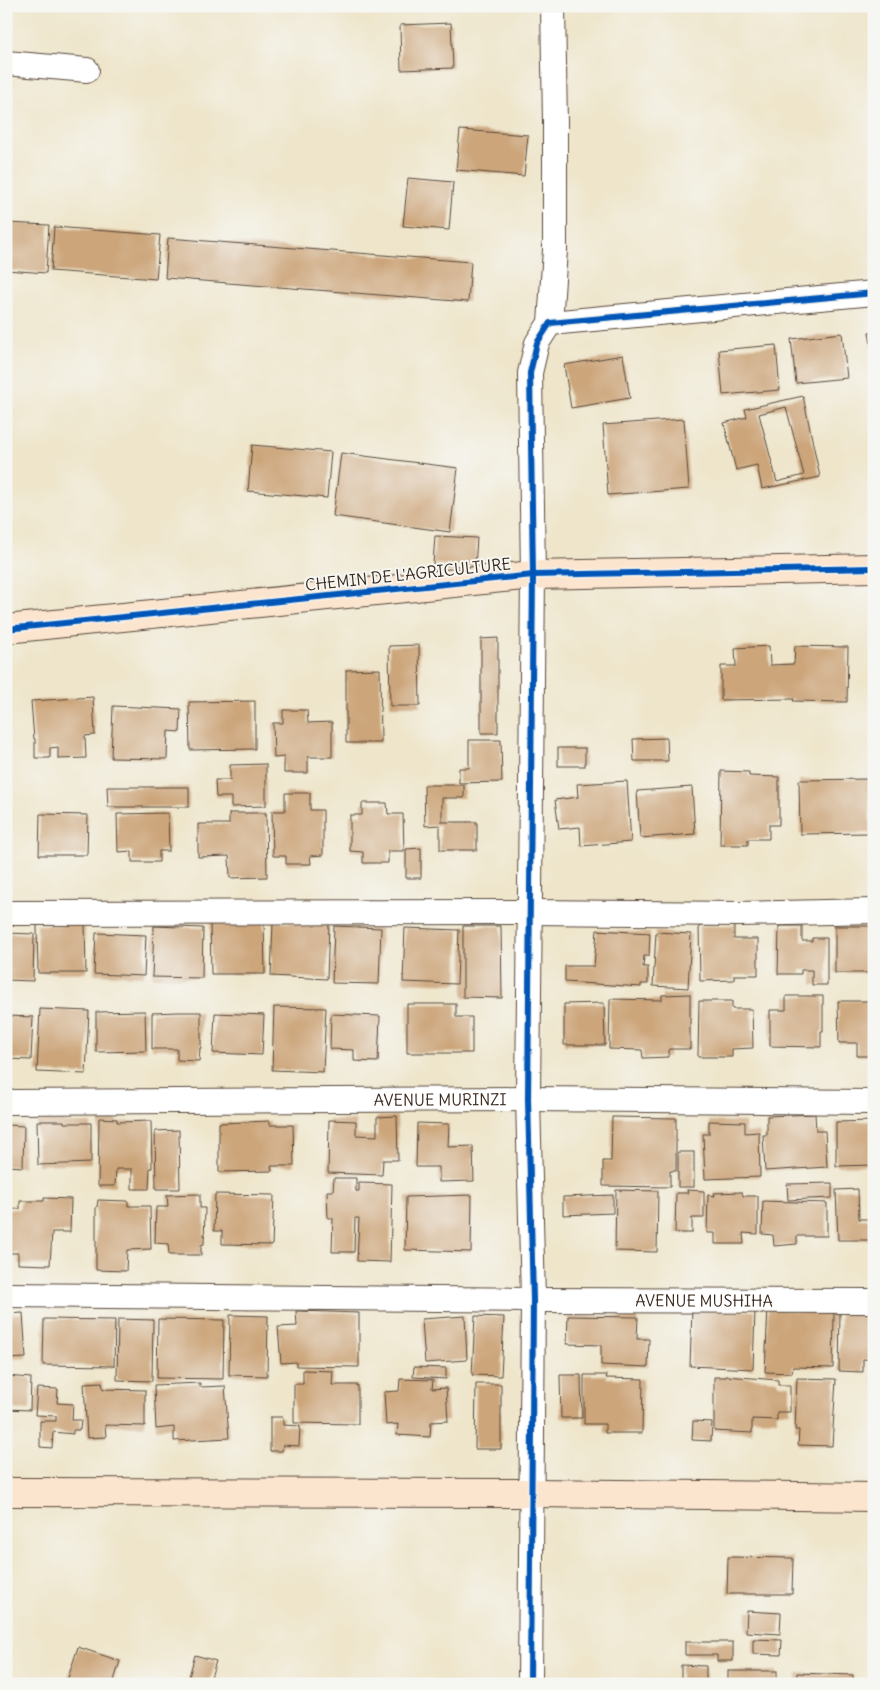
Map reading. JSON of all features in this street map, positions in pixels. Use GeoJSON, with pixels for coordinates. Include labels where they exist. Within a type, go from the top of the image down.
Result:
{"type":"FeatureCollection","features":[{"type":"Feature","properties":{"kind":"street"},"geometry":{"type":"LineString","coordinates":[[530,1684],[533,1300],[528,1099],[533,575],[530,373],[537,343],[550,323],[555,250],[555,123],[552,6]]}},
{"type":"Feature","properties":{"kind":"street"},"geometry":{"type":"LineString","coordinates":[[6,62],[87,70]]}},
{"type":"Feature","properties":{"kind":"street"},"geometry":{"type":"LineString","coordinates":[[550,323],[874,293]]}},
{"type":"Feature","properties":{"kind":"street","name":"CHEMIN DE L'AGRICULTURE"},"geometry":{"type":"LineString","coordinates":[[6,629],[533,575],[874,568]]}},
{"type":"Feature","properties":{"kind":"street"},"geometry":{"type":"LineString","coordinates":[[6,913],[529,912],[739,914],[874,911]]}},
{"type":"Feature","properties":{"kind":"street","name":"AVENUE MURINZI"},"geometry":{"type":"LineString","coordinates":[[6,1102],[528,1099],[874,1102]]}},
{"type":"Feature","properties":{"kind":"street","name":"AVENUE MUSHIHA"},"geometry":{"type":"LineString","coordinates":[[6,1295],[874,1301]]}},
{"type":"Feature","properties":{"kind":"street"},"geometry":{"type":"LineString","coordinates":[[6,1492],[532,1492],[874,1497]]}},
{"type":"Feature","properties":{"kind":"building"},"geometry":{"type":"Polygon","coordinates":[[[451,23],[453,68],[401,70],[400,25],[451,23]]]}},
{"type":"Feature","properties":{"kind":"building"},"geometry":{"type":"Polygon","coordinates":[[[460,130],[528,135],[524,176],[456,170],[460,130]]]}},
{"type":"Feature","properties":{"kind":"building"},"geometry":{"type":"Polygon","coordinates":[[[408,178],[453,182],[449,230],[403,226],[408,178]]]}},
{"type":"Feature","properties":{"kind":"building"},"geometry":{"type":"Polygon","coordinates":[[[6,223],[49,225],[46,273],[6,270],[6,223]]]}},
{"type":"Feature","properties":{"kind":"building"},"geometry":{"type":"Polygon","coordinates":[[[54,227],[160,235],[156,279],[51,271],[54,227]]]}},
{"type":"Feature","properties":{"kind":"building"},"geometry":{"type":"Polygon","coordinates":[[[168,238],[471,262],[468,302],[165,278],[168,238]]]}},
{"type":"Feature","properties":{"kind":"building"},"geometry":{"type":"Polygon","coordinates":[[[869,332],[874,332],[874,356],[873,356],[869,332]]]}},
{"type":"Feature","properties":{"kind":"building"},"geometry":{"type":"Polygon","coordinates":[[[842,333],[847,378],[796,383],[791,339],[842,333]]]}},
{"type":"Feature","properties":{"kind":"building"},"geometry":{"type":"Polygon","coordinates":[[[776,345],[780,390],[723,395],[719,350],[776,345]]]}},
{"type":"Feature","properties":{"kind":"building"},"geometry":{"type":"Polygon","coordinates":[[[623,355],[630,398],[571,408],[564,365],[623,355]]]}},
{"type":"Feature","properties":{"kind":"building"},"geometry":{"type":"Polygon","coordinates":[[[803,396],[820,477],[762,489],[757,465],[736,470],[724,423],[747,417],[745,409],[803,396]],[[786,407],[759,414],[777,482],[804,475],[786,407]]]}},
{"type":"Feature","properties":{"kind":"building"},"geometry":{"type":"Polygon","coordinates":[[[684,419],[689,489],[608,495],[603,425],[684,419]]]}},
{"type":"Feature","properties":{"kind":"building"},"geometry":{"type":"Polygon","coordinates":[[[252,445],[331,452],[327,498],[248,491],[252,445]]]}},
{"type":"Feature","properties":{"kind":"building"},"geometry":{"type":"Polygon","coordinates":[[[341,453],[458,468],[450,532],[333,516],[341,453]]]}},
{"type":"Feature","properties":{"kind":"building"},"geometry":{"type":"Polygon","coordinates":[[[435,536],[477,538],[475,567],[433,564],[435,536]]]}},
{"type":"Feature","properties":{"kind":"building"},"geometry":{"type":"Polygon","coordinates":[[[498,638],[498,733],[481,733],[481,639],[498,638]]]}},
{"type":"Feature","properties":{"kind":"building"},"geometry":{"type":"Polygon","coordinates":[[[419,645],[420,706],[390,706],[389,646],[419,645]]]}},
{"type":"Feature","properties":{"kind":"building"},"geometry":{"type":"Polygon","coordinates":[[[769,646],[770,665],[794,664],[795,646],[848,647],[847,702],[793,701],[794,699],[721,700],[721,666],[736,666],[735,648],[769,646]]]}},
{"type":"Feature","properties":{"kind":"building"},"geometry":{"type":"Polygon","coordinates":[[[380,669],[381,743],[346,743],[346,670],[380,669]]]}},
{"type":"Feature","properties":{"kind":"building"},"geometry":{"type":"Polygon","coordinates":[[[93,697],[95,735],[85,736],[86,758],[58,759],[58,747],[50,748],[50,758],[35,758],[31,701],[93,697]]]}},
{"type":"Feature","properties":{"kind":"building"},"geometry":{"type":"Polygon","coordinates":[[[255,701],[255,749],[190,750],[189,702],[255,701]]]}},
{"type":"Feature","properties":{"kind":"building"},"geometry":{"type":"Polygon","coordinates":[[[113,706],[181,709],[180,732],[168,731],[167,759],[111,758],[113,706]]]}},
{"type":"Feature","properties":{"kind":"building"},"geometry":{"type":"Polygon","coordinates":[[[283,710],[307,710],[308,723],[332,722],[332,757],[308,757],[308,773],[284,773],[284,757],[274,758],[273,723],[283,723],[283,710]]]}},
{"type":"Feature","properties":{"kind":"building"},"geometry":{"type":"Polygon","coordinates":[[[667,738],[668,761],[634,761],[633,739],[667,738]]]}},
{"type":"Feature","properties":{"kind":"building"},"geometry":{"type":"Polygon","coordinates":[[[469,740],[501,740],[502,782],[459,783],[459,768],[469,768],[469,740]]]}},
{"type":"Feature","properties":{"kind":"building"},"geometry":{"type":"Polygon","coordinates":[[[558,748],[585,748],[585,766],[558,766],[558,748]]]}},
{"type":"Feature","properties":{"kind":"building"},"geometry":{"type":"Polygon","coordinates":[[[266,764],[266,806],[231,807],[231,797],[216,797],[215,780],[230,780],[230,765],[266,764]]]}},
{"type":"Feature","properties":{"kind":"building"},"geometry":{"type":"Polygon","coordinates":[[[721,771],[749,772],[749,776],[779,777],[779,825],[769,825],[769,839],[748,839],[748,845],[720,845],[721,771]]]}},
{"type":"Feature","properties":{"kind":"building"},"geometry":{"type":"Polygon","coordinates":[[[869,779],[870,833],[800,834],[799,780],[869,779]]]}},
{"type":"Feature","properties":{"kind":"building"},"geometry":{"type":"Polygon","coordinates":[[[627,781],[631,842],[581,846],[580,827],[559,829],[555,800],[578,797],[577,784],[627,781]]]}},
{"type":"Feature","properties":{"kind":"building"},"geometry":{"type":"Polygon","coordinates":[[[424,785],[464,785],[464,798],[442,798],[442,822],[477,822],[477,850],[440,850],[440,825],[425,826],[424,785]]]}},
{"type":"Feature","properties":{"kind":"building"},"geometry":{"type":"Polygon","coordinates":[[[107,787],[189,787],[189,807],[108,807],[107,787]]]}},
{"type":"Feature","properties":{"kind":"building"},"geometry":{"type":"Polygon","coordinates":[[[692,787],[695,834],[640,838],[637,791],[692,787]]]}},
{"type":"Feature","properties":{"kind":"building"},"geometry":{"type":"Polygon","coordinates":[[[285,793],[310,793],[310,810],[323,810],[323,855],[310,856],[311,864],[286,864],[286,856],[273,856],[272,811],[285,811],[285,793]]]}},
{"type":"Feature","properties":{"kind":"building"},"geometry":{"type":"Polygon","coordinates":[[[362,803],[387,803],[388,814],[403,814],[404,851],[388,851],[388,863],[363,863],[363,852],[350,851],[350,815],[362,815],[362,803]]]}},
{"type":"Feature","properties":{"kind":"building"},"geometry":{"type":"Polygon","coordinates":[[[6,811],[10,811],[10,855],[6,855],[6,811]]]}},
{"type":"Feature","properties":{"kind":"building"},"geometry":{"type":"Polygon","coordinates":[[[168,813],[169,851],[159,851],[159,862],[132,862],[132,851],[118,852],[117,814],[168,813]]]}},
{"type":"Feature","properties":{"kind":"building"},"geometry":{"type":"Polygon","coordinates":[[[229,813],[266,813],[267,877],[230,878],[229,856],[198,857],[198,824],[229,824],[229,813]]]}},
{"type":"Feature","properties":{"kind":"building"},"geometry":{"type":"Polygon","coordinates":[[[40,814],[88,815],[87,855],[39,855],[40,814]]]}},
{"type":"Feature","properties":{"kind":"building"},"geometry":{"type":"Polygon","coordinates":[[[421,848],[421,878],[406,878],[406,849],[421,848]]]}},
{"type":"Feature","properties":{"kind":"building"},"geometry":{"type":"Polygon","coordinates":[[[264,920],[265,974],[211,974],[210,921],[264,920]]]}},
{"type":"Feature","properties":{"kind":"building"},"geometry":{"type":"Polygon","coordinates":[[[273,922],[329,924],[327,979],[271,976],[273,922]]]}},
{"type":"Feature","properties":{"kind":"building"},"geometry":{"type":"Polygon","coordinates":[[[85,924],[86,973],[38,973],[37,925],[85,924]]]}},
{"type":"Feature","properties":{"kind":"building"},"geometry":{"type":"Polygon","coordinates":[[[734,925],[734,939],[758,939],[758,975],[734,975],[734,980],[700,981],[699,926],[734,925]]]}},
{"type":"Feature","properties":{"kind":"building"},"geometry":{"type":"Polygon","coordinates":[[[154,926],[203,928],[202,978],[152,977],[154,926]]]}},
{"type":"Feature","properties":{"kind":"building"},"geometry":{"type":"Polygon","coordinates":[[[334,926],[381,928],[379,984],[332,983],[334,926]]]}},
{"type":"Feature","properties":{"kind":"building"},"geometry":{"type":"Polygon","coordinates":[[[463,926],[501,926],[502,998],[463,997],[463,926]]]}},
{"type":"Feature","properties":{"kind":"building"},"geometry":{"type":"Polygon","coordinates":[[[779,926],[802,926],[802,941],[812,941],[812,938],[827,938],[827,985],[812,985],[812,970],[801,970],[801,974],[778,974],[779,926]]]}},
{"type":"Feature","properties":{"kind":"building"},"geometry":{"type":"Polygon","coordinates":[[[835,926],[874,926],[874,973],[835,973],[835,926]]]}},
{"type":"Feature","properties":{"kind":"building"},"geometry":{"type":"Polygon","coordinates":[[[405,928],[459,930],[457,984],[403,982],[405,928]]]}},
{"type":"Feature","properties":{"kind":"building"},"geometry":{"type":"Polygon","coordinates":[[[597,930],[650,933],[649,956],[644,956],[643,967],[648,967],[648,984],[641,984],[641,987],[565,982],[565,966],[594,966],[597,930]]]}},
{"type":"Feature","properties":{"kind":"building"},"geometry":{"type":"Polygon","coordinates":[[[656,932],[691,934],[688,988],[653,986],[656,932]]]}},
{"type":"Feature","properties":{"kind":"building"},"geometry":{"type":"Polygon","coordinates":[[[6,933],[34,934],[33,981],[6,980],[6,933]]]}},
{"type":"Feature","properties":{"kind":"building"},"geometry":{"type":"Polygon","coordinates":[[[96,933],[146,935],[144,976],[94,974],[96,933]]]}},
{"type":"Feature","properties":{"kind":"building"},"geometry":{"type":"Polygon","coordinates":[[[690,994],[690,1049],[669,1049],[669,1057],[643,1058],[642,1050],[609,1049],[610,999],[662,1000],[662,995],[690,994]]]}},
{"type":"Feature","properties":{"kind":"building"},"geometry":{"type":"Polygon","coordinates":[[[786,996],[823,996],[821,1047],[770,1046],[770,1010],[786,1010],[786,996]]]}},
{"type":"Feature","properties":{"kind":"building"},"geometry":{"type":"Polygon","coordinates":[[[699,1001],[732,1001],[732,1009],[752,1009],[753,1048],[732,1049],[732,1057],[698,1057],[699,1001]]]}},
{"type":"Feature","properties":{"kind":"building"},"geometry":{"type":"Polygon","coordinates":[[[838,1001],[874,1001],[874,1056],[857,1056],[857,1043],[839,1043],[838,1001]]]}},
{"type":"Feature","properties":{"kind":"building"},"geometry":{"type":"Polygon","coordinates":[[[604,1003],[605,1045],[564,1045],[564,1004],[604,1003]]]}},
{"type":"Feature","properties":{"kind":"building"},"geometry":{"type":"Polygon","coordinates":[[[407,1004],[456,1004],[456,1017],[472,1017],[472,1053],[407,1053],[407,1004]]]}},
{"type":"Feature","properties":{"kind":"building"},"geometry":{"type":"Polygon","coordinates":[[[274,1007],[326,1008],[323,1072],[272,1070],[274,1007]]]}},
{"type":"Feature","properties":{"kind":"building"},"geometry":{"type":"Polygon","coordinates":[[[40,1009],[89,1011],[86,1074],[37,1072],[40,1009]]]}},
{"type":"Feature","properties":{"kind":"building"},"geometry":{"type":"Polygon","coordinates":[[[145,1011],[146,1051],[96,1052],[96,1012],[145,1011]]]}},
{"type":"Feature","properties":{"kind":"building"},"geometry":{"type":"Polygon","coordinates":[[[201,1012],[199,1061],[177,1060],[177,1049],[152,1049],[152,1013],[201,1012]]]}},
{"type":"Feature","properties":{"kind":"building"},"geometry":{"type":"Polygon","coordinates":[[[215,1013],[264,1015],[262,1055],[213,1053],[215,1013]]]}},
{"type":"Feature","properties":{"kind":"building"},"geometry":{"type":"Polygon","coordinates":[[[331,1014],[380,1016],[378,1062],[354,1061],[354,1050],[330,1049],[331,1014]]]}},
{"type":"Feature","properties":{"kind":"building"},"geometry":{"type":"Polygon","coordinates":[[[7,1016],[33,1017],[31,1060],[6,1059],[7,1016]]]}},
{"type":"Feature","properties":{"kind":"building"},"geometry":{"type":"Polygon","coordinates":[[[815,1114],[816,1131],[825,1131],[827,1167],[765,1171],[763,1135],[767,1135],[767,1116],[815,1114]]]}},
{"type":"Feature","properties":{"kind":"building"},"geometry":{"type":"Polygon","coordinates":[[[397,1116],[398,1160],[383,1160],[382,1175],[328,1173],[329,1120],[356,1121],[356,1135],[377,1136],[377,1117],[397,1116]]]}},
{"type":"Feature","properties":{"kind":"building"},"geometry":{"type":"Polygon","coordinates":[[[612,1117],[676,1118],[676,1171],[670,1171],[670,1187],[603,1186],[603,1161],[611,1161],[612,1117]]]}},
{"type":"Feature","properties":{"kind":"building"},"geometry":{"type":"Polygon","coordinates":[[[99,1118],[117,1119],[117,1122],[151,1121],[152,1168],[150,1168],[149,1189],[132,1189],[132,1169],[116,1169],[115,1186],[98,1186],[99,1118]]]}},
{"type":"Feature","properties":{"kind":"building"},"geometry":{"type":"Polygon","coordinates":[[[37,1121],[91,1123],[91,1163],[38,1165],[37,1121]]]}},
{"type":"Feature","properties":{"kind":"building"},"geometry":{"type":"Polygon","coordinates":[[[270,1121],[270,1125],[293,1125],[294,1166],[271,1166],[272,1171],[219,1172],[219,1123],[270,1121]]]}},
{"type":"Feature","properties":{"kind":"building"},"geometry":{"type":"Polygon","coordinates":[[[709,1121],[745,1122],[745,1133],[759,1132],[760,1177],[705,1179],[703,1134],[709,1134],[709,1121]]]}},
{"type":"Feature","properties":{"kind":"building"},"geometry":{"type":"Polygon","coordinates":[[[874,1121],[874,1165],[836,1166],[836,1122],[874,1121]]]}},
{"type":"Feature","properties":{"kind":"building"},"geometry":{"type":"Polygon","coordinates":[[[417,1123],[449,1124],[448,1147],[473,1146],[474,1181],[439,1182],[439,1167],[416,1167],[417,1123]]]}},
{"type":"Feature","properties":{"kind":"building"},"geometry":{"type":"Polygon","coordinates":[[[6,1125],[24,1126],[23,1167],[6,1166],[6,1125]]]}},
{"type":"Feature","properties":{"kind":"building"},"geometry":{"type":"Polygon","coordinates":[[[179,1130],[180,1189],[156,1189],[155,1131],[179,1130]]]}},
{"type":"Feature","properties":{"kind":"building"},"geometry":{"type":"Polygon","coordinates":[[[678,1152],[694,1152],[694,1187],[678,1187],[678,1152]]]}},
{"type":"Feature","properties":{"kind":"building"},"geometry":{"type":"Polygon","coordinates":[[[334,1178],[356,1178],[356,1191],[359,1191],[359,1183],[392,1184],[390,1262],[357,1261],[359,1218],[355,1218],[354,1252],[332,1252],[333,1218],[328,1218],[327,1191],[333,1191],[334,1178]]]}},
{"type":"Feature","properties":{"kind":"building"},"geometry":{"type":"Polygon","coordinates":[[[832,1183],[832,1198],[788,1200],[787,1184],[832,1183]]]}},
{"type":"Feature","properties":{"kind":"building"},"geometry":{"type":"Polygon","coordinates":[[[858,1189],[859,1219],[872,1219],[872,1240],[838,1240],[836,1190],[858,1189]]]}},
{"type":"Feature","properties":{"kind":"building"},"geometry":{"type":"Polygon","coordinates":[[[616,1190],[658,1191],[657,1252],[615,1251],[616,1190]]]}},
{"type":"Feature","properties":{"kind":"building"},"geometry":{"type":"Polygon","coordinates":[[[687,1190],[704,1191],[704,1218],[692,1218],[692,1233],[675,1233],[676,1193],[688,1193],[687,1190]]]}},
{"type":"Feature","properties":{"kind":"building"},"geometry":{"type":"Polygon","coordinates":[[[742,1192],[743,1196],[758,1196],[758,1234],[743,1233],[744,1244],[715,1244],[715,1233],[707,1233],[708,1195],[715,1196],[714,1193],[742,1192]]]}},
{"type":"Feature","properties":{"kind":"building"},"geometry":{"type":"Polygon","coordinates":[[[200,1194],[200,1208],[205,1208],[204,1244],[201,1245],[201,1255],[169,1255],[168,1244],[155,1243],[156,1207],[168,1207],[167,1195],[200,1194]]]}},
{"type":"Feature","properties":{"kind":"building"},"geometry":{"type":"Polygon","coordinates":[[[215,1194],[274,1195],[272,1245],[222,1244],[222,1231],[214,1231],[215,1194]]]}},
{"type":"Feature","properties":{"kind":"building"},"geometry":{"type":"Polygon","coordinates":[[[472,1195],[471,1252],[405,1250],[406,1197],[472,1195]]]}},
{"type":"Feature","properties":{"kind":"building"},"geometry":{"type":"Polygon","coordinates":[[[613,1195],[613,1213],[563,1215],[563,1197],[613,1195]]]}},
{"type":"Feature","properties":{"kind":"building"},"geometry":{"type":"Polygon","coordinates":[[[44,1198],[71,1199],[70,1232],[52,1232],[50,1265],[18,1264],[18,1253],[6,1253],[6,1209],[20,1209],[20,1201],[44,1201],[44,1198]]]}},
{"type":"Feature","properties":{"kind":"building"},"geometry":{"type":"Polygon","coordinates":[[[98,1200],[128,1201],[128,1206],[150,1206],[151,1249],[127,1250],[126,1271],[96,1270],[96,1207],[98,1200]]]}},
{"type":"Feature","properties":{"kind":"building"},"geometry":{"type":"Polygon","coordinates":[[[763,1201],[827,1203],[827,1236],[797,1236],[797,1244],[774,1246],[773,1235],[762,1234],[763,1201]]]}},
{"type":"Feature","properties":{"kind":"building"},"geometry":{"type":"Polygon","coordinates":[[[768,1306],[795,1312],[834,1313],[833,1368],[793,1367],[792,1373],[765,1372],[768,1306]]]}},
{"type":"Feature","properties":{"kind":"building"},"geometry":{"type":"Polygon","coordinates":[[[874,1307],[874,1360],[863,1359],[863,1372],[839,1371],[840,1311],[874,1307]]]}},
{"type":"Feature","properties":{"kind":"building"},"geometry":{"type":"Polygon","coordinates":[[[692,1309],[755,1311],[753,1369],[690,1366],[692,1309]]]}},
{"type":"Feature","properties":{"kind":"building"},"geometry":{"type":"Polygon","coordinates":[[[296,1311],[359,1313],[359,1367],[296,1366],[296,1362],[281,1363],[278,1327],[297,1326],[296,1311]]]}},
{"type":"Feature","properties":{"kind":"building"},"geometry":{"type":"Polygon","coordinates":[[[23,1313],[26,1358],[6,1359],[6,1314],[23,1313]]]}},
{"type":"Feature","properties":{"kind":"building"},"geometry":{"type":"Polygon","coordinates":[[[230,1315],[268,1316],[267,1376],[229,1375],[230,1315]]]}},
{"type":"Feature","properties":{"kind":"building"},"geometry":{"type":"Polygon","coordinates":[[[465,1316],[467,1360],[425,1363],[422,1319],[465,1316]]]}},
{"type":"Feature","properties":{"kind":"building"},"geometry":{"type":"Polygon","coordinates":[[[475,1316],[504,1317],[501,1376],[472,1375],[475,1316]]]}},
{"type":"Feature","properties":{"kind":"building"},"geometry":{"type":"Polygon","coordinates":[[[568,1316],[638,1317],[637,1339],[649,1339],[648,1367],[601,1365],[601,1345],[567,1344],[568,1316]]]}},
{"type":"Feature","properties":{"kind":"building"},"geometry":{"type":"Polygon","coordinates":[[[44,1319],[115,1320],[114,1366],[43,1365],[44,1319]]]}},
{"type":"Feature","properties":{"kind":"building"},"geometry":{"type":"Polygon","coordinates":[[[118,1319],[153,1320],[152,1381],[117,1380],[118,1319]]]}},
{"type":"Feature","properties":{"kind":"building"},"geometry":{"type":"Polygon","coordinates":[[[158,1319],[224,1320],[223,1379],[157,1378],[158,1319]]]}},
{"type":"Feature","properties":{"kind":"building"},"geometry":{"type":"Polygon","coordinates":[[[414,1367],[446,1368],[446,1379],[413,1377],[414,1367]]]}},
{"type":"Feature","properties":{"kind":"building"},"geometry":{"type":"Polygon","coordinates":[[[303,1370],[333,1371],[332,1385],[358,1385],[358,1424],[294,1423],[294,1384],[303,1384],[303,1370]]]}},
{"type":"Feature","properties":{"kind":"building"},"geometry":{"type":"Polygon","coordinates":[[[560,1375],[581,1375],[582,1418],[561,1418],[560,1375]]]}},
{"type":"Feature","properties":{"kind":"building"},"geometry":{"type":"Polygon","coordinates":[[[584,1375],[607,1375],[606,1378],[643,1379],[642,1433],[605,1433],[605,1424],[584,1424],[584,1375]]]}},
{"type":"Feature","properties":{"kind":"building"},"geometry":{"type":"Polygon","coordinates":[[[6,1376],[31,1378],[30,1410],[6,1409],[6,1376]]]}},
{"type":"Feature","properties":{"kind":"building"},"geometry":{"type":"Polygon","coordinates":[[[726,1376],[778,1380],[778,1385],[790,1385],[790,1412],[777,1412],[777,1420],[752,1419],[752,1433],[714,1431],[714,1377],[726,1376]]]}},
{"type":"Feature","properties":{"kind":"building"},"geometry":{"type":"Polygon","coordinates":[[[797,1378],[836,1379],[832,1446],[798,1445],[799,1430],[795,1430],[797,1378]]]}},
{"type":"Feature","properties":{"kind":"building"},"geometry":{"type":"Polygon","coordinates":[[[400,1379],[433,1380],[432,1389],[446,1388],[448,1421],[431,1422],[430,1437],[397,1435],[398,1424],[386,1425],[384,1392],[399,1391],[400,1379]]]}},
{"type":"Feature","properties":{"kind":"building"},"geometry":{"type":"Polygon","coordinates":[[[102,1382],[103,1389],[145,1390],[145,1426],[105,1425],[106,1437],[87,1438],[84,1383],[102,1382]]]}},
{"type":"Feature","properties":{"kind":"building"},"geometry":{"type":"Polygon","coordinates":[[[200,1383],[200,1387],[225,1386],[229,1438],[174,1441],[174,1427],[156,1429],[154,1385],[200,1383]]]}},
{"type":"Feature","properties":{"kind":"building"},"geometry":{"type":"Polygon","coordinates":[[[476,1384],[501,1384],[501,1449],[475,1449],[476,1384]]]}},
{"type":"Feature","properties":{"kind":"building"},"geometry":{"type":"Polygon","coordinates":[[[37,1388],[58,1389],[57,1403],[73,1404],[72,1420],[81,1420],[80,1430],[73,1430],[73,1434],[53,1432],[52,1448],[40,1447],[40,1421],[56,1421],[56,1416],[35,1415],[37,1388]]]}},
{"type":"Feature","properties":{"kind":"building"},"geometry":{"type":"Polygon","coordinates":[[[270,1417],[283,1417],[283,1425],[300,1426],[299,1446],[283,1445],[282,1451],[270,1451],[270,1417]]]}},
{"type":"Feature","properties":{"kind":"building"},"geometry":{"type":"Polygon","coordinates":[[[693,1421],[712,1422],[711,1441],[692,1440],[693,1421]]]}},
{"type":"Feature","properties":{"kind":"building"},"geometry":{"type":"Polygon","coordinates":[[[728,1557],[793,1558],[792,1594],[727,1594],[728,1557]]]}},
{"type":"Feature","properties":{"kind":"building"},"geometry":{"type":"Polygon","coordinates":[[[747,1611],[781,1613],[780,1634],[746,1632],[747,1611]]]}},
{"type":"Feature","properties":{"kind":"building"},"geometry":{"type":"Polygon","coordinates":[[[753,1639],[782,1640],[781,1655],[753,1654],[753,1639]]]}},
{"type":"Feature","properties":{"kind":"building"},"geometry":{"type":"Polygon","coordinates":[[[685,1642],[733,1642],[733,1661],[717,1661],[717,1655],[685,1655],[685,1642]]]}},
{"type":"Feature","properties":{"kind":"building"},"geometry":{"type":"Polygon","coordinates":[[[78,1647],[120,1661],[113,1684],[66,1684],[78,1647]]]}},
{"type":"Feature","properties":{"kind":"building"},"geometry":{"type":"Polygon","coordinates":[[[195,1655],[216,1661],[209,1684],[187,1684],[195,1655]]]}},
{"type":"Feature","properties":{"kind":"building"},"geometry":{"type":"Polygon","coordinates":[[[681,1665],[706,1666],[706,1684],[681,1684],[681,1665]]]}},
{"type":"Feature","properties":{"kind":"building"},"geometry":{"type":"Polygon","coordinates":[[[728,1671],[777,1671],[777,1684],[728,1684],[728,1671]]]}},
{"type":"Feature","properties":{"kind":"building"},"geometry":{"type":"Polygon","coordinates":[[[797,1673],[853,1675],[853,1684],[797,1684],[797,1673]]]}},
{"type":"Feature","properties":{"kind":"cycle path"},"geometry":{"type":"LineString","coordinates":[[530,1684],[533,1300],[528,1099],[533,575],[530,373],[537,343],[550,323],[874,293]]}},
{"type":"Feature","properties":{"kind":"cycle path"},"geometry":{"type":"LineString","coordinates":[[6,629],[533,575],[874,568]]}}]}
